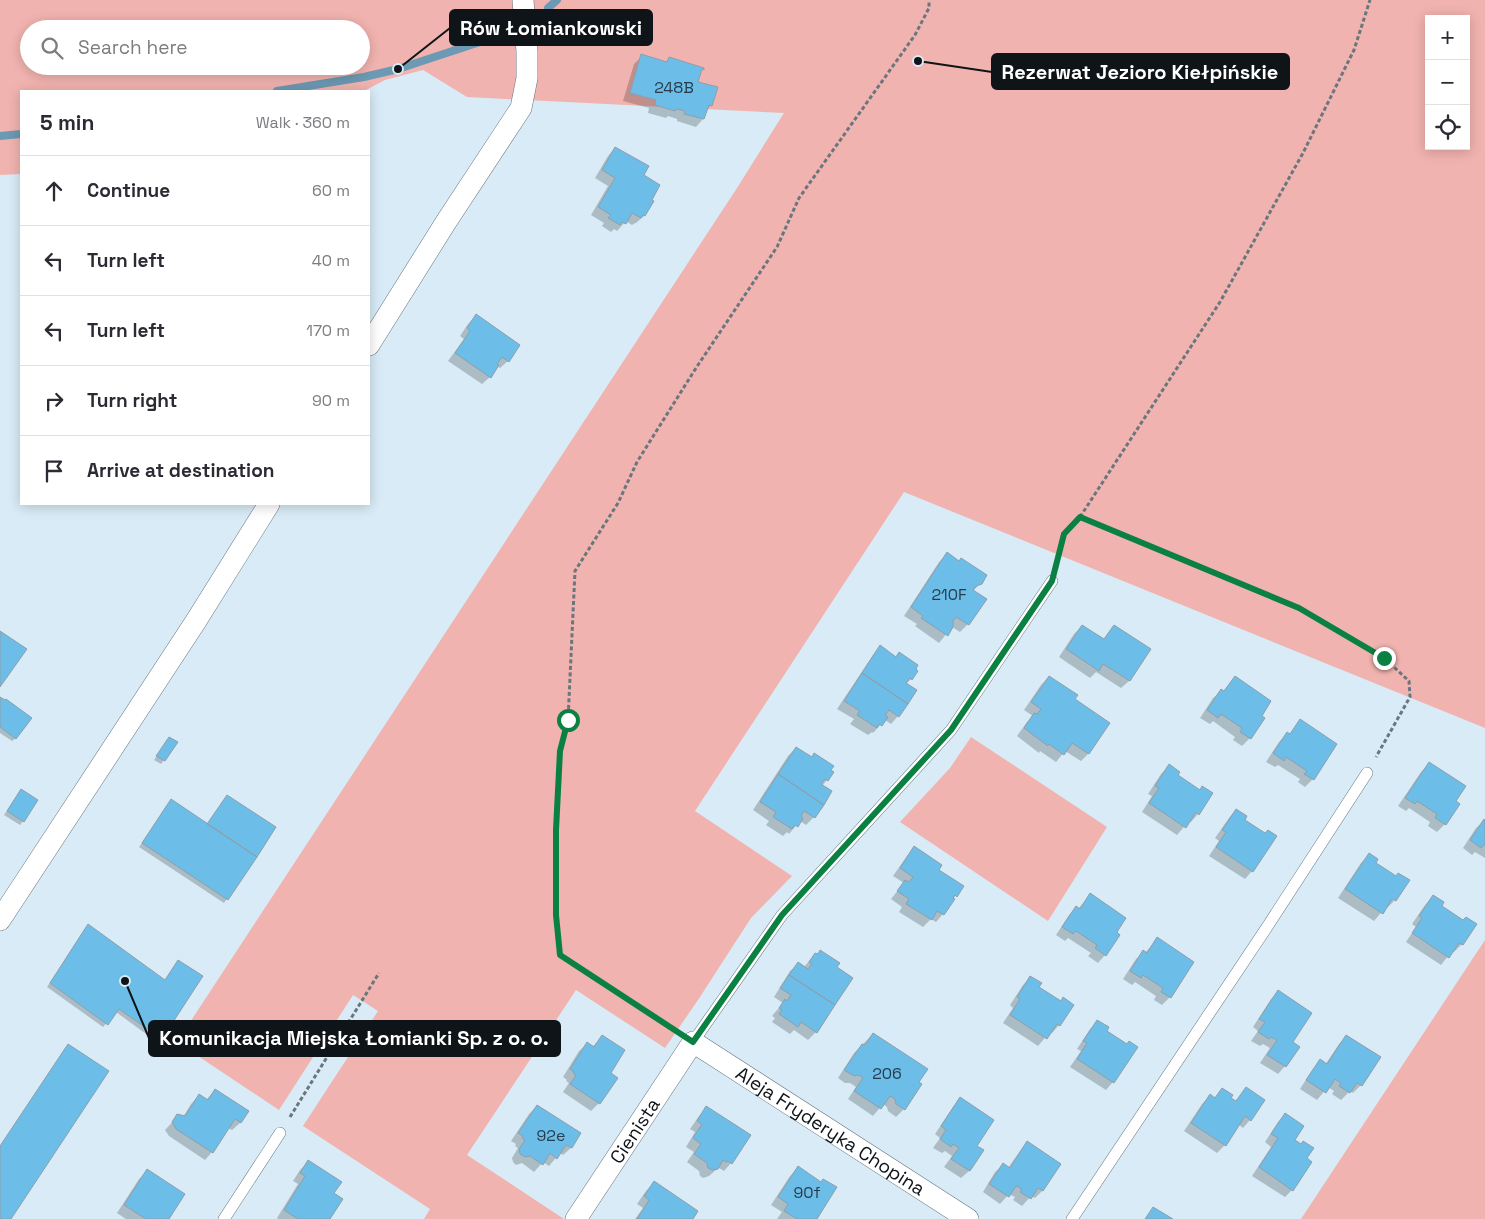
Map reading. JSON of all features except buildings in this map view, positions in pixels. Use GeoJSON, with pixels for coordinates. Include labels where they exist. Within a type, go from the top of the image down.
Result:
{"type":"FeatureCollection","features":[{"type":"Feature","properties":{"kind":"street"},"geometry":{"type":"LineString","coordinates":[[370,343],[446,222],[521,108],[527,78],[523,0]]}},
{"type":"Feature","properties":{"kind":"street"},"geometry":{"type":"LineString","coordinates":[[0,920],[196,622],[268,505]]}},
{"type":"Feature","properties":{"kind":"street","name":"Cienista"},"geometry":{"type":"LineString","coordinates":[[576,1219],[693,1042]]}},
{"type":"Feature","properties":{"kind":"street","name":"Aleja Fryderyka Chopina"},"geometry":{"type":"LineString","coordinates":[[693,1042],[968,1219]]}},
{"type":"Feature","properties":{"kind":"lane"},"geometry":{"type":"LineString","coordinates":[[693,1042],[782,915],[951,730],[1052,581]]}},
{"type":"Feature","properties":{"kind":"lane"},"geometry":{"type":"LineString","coordinates":[[1072,1219],[1367,773]]}},
{"type":"Feature","properties":{"kind":"lane"},"geometry":{"type":"LineString","coordinates":[[224,1219],[280,1132]]}},
{"type":"Feature","properties":{"kind":"path"},"geometry":{"type":"LineString","coordinates":[[693,1042],[560,955],[556,915],[556,830],[560,751],[568,720],[575,571],[618,503],[637,462],[696,368],[777,247],[799,198],[915,35],[929,8],[929,0]]}},
{"type":"Feature","properties":{"kind":"path"},"geometry":{"type":"LineString","coordinates":[[1052,581],[1064,534],[1080,517],[1220,302],[1303,153],[1354,50],[1370,0]]}},
{"type":"Feature","properties":{"kind":"path"},"geometry":{"type":"LineString","coordinates":[[1080,517],[1299,608],[1384,658],[1408,681],[1410,697],[1367,773]]}},
{"type":"Feature","properties":{"kind":"path"},"geometry":{"type":"LineString","coordinates":[[280,1132],[379,973]]}},
{"type":"Feature","properties":{"kind":"shaded area"},"geometry":{"type":"Polygon","coordinates":[[[0,0],[1485,0],[1485,728],[904,492],[695,811],[792,876],[751,918],[665,1048],[576,990],[467,1155],[564,1219],[424,1219],[430,1209],[303,1126],[378,1011],[353,995],[279,1110],[177,1042],[737,188],[784,113],[467,97],[423,70],[385,80],[366,90],[20,90],[20,174],[0,175],[0,0]]]}},
{"type":"Feature","properties":{"kind":"shaded area"},"geometry":{"type":"Polygon","coordinates":[[[971,737],[1107,827],[1048,921],[900,822],[950,768],[971,737]]]}},
{"type":"Feature","properties":{"kind":"shaded area"},"geometry":{"type":"Polygon","coordinates":[[[1485,940],[1485,1219],[1301,1219],[1485,940]]]}},
{"type":"Feature","properties":{"kind":"waterway"},"geometry":{"type":"LineString","coordinates":[[548,8],[557,0]]}},
{"type":"Feature","properties":{"kind":"waterway"},"geometry":{"type":"LineString","coordinates":[[283,90],[364,77],[398,69],[510,32]]}},
{"type":"Feature","properties":{"kind":"waterway"},"geometry":{"type":"LineString","coordinates":[[0,136],[20,134]]}},
{"type":"Feature","properties":{"kind":"place","name":"Rezerwat Jezioro Kiełpińskie"},"geometry":{"type":"Point","coordinates":[918,61]}},
{"type":"Feature","properties":{"kind":"place","name":"Rów Łomiankowski"},"geometry":{"type":"Point","coordinates":[398,69]}},
{"type":"Feature","properties":{"kind":"place","name":"Komunikacja Miejska Łomianki Sp. z o. o."},"geometry":{"type":"Point","coordinates":[125,981]}},
{"type":"Feature","properties":{"kind":"route"},"geometry":{"type":"LineString","coordinates":[[568,720],[560,751],[556,830],[556,915],[560,955],[693,1042],[782,915],[951,730],[1052,581],[1064,534],[1080,517],[1299,608],[1384,658]]}}]}
